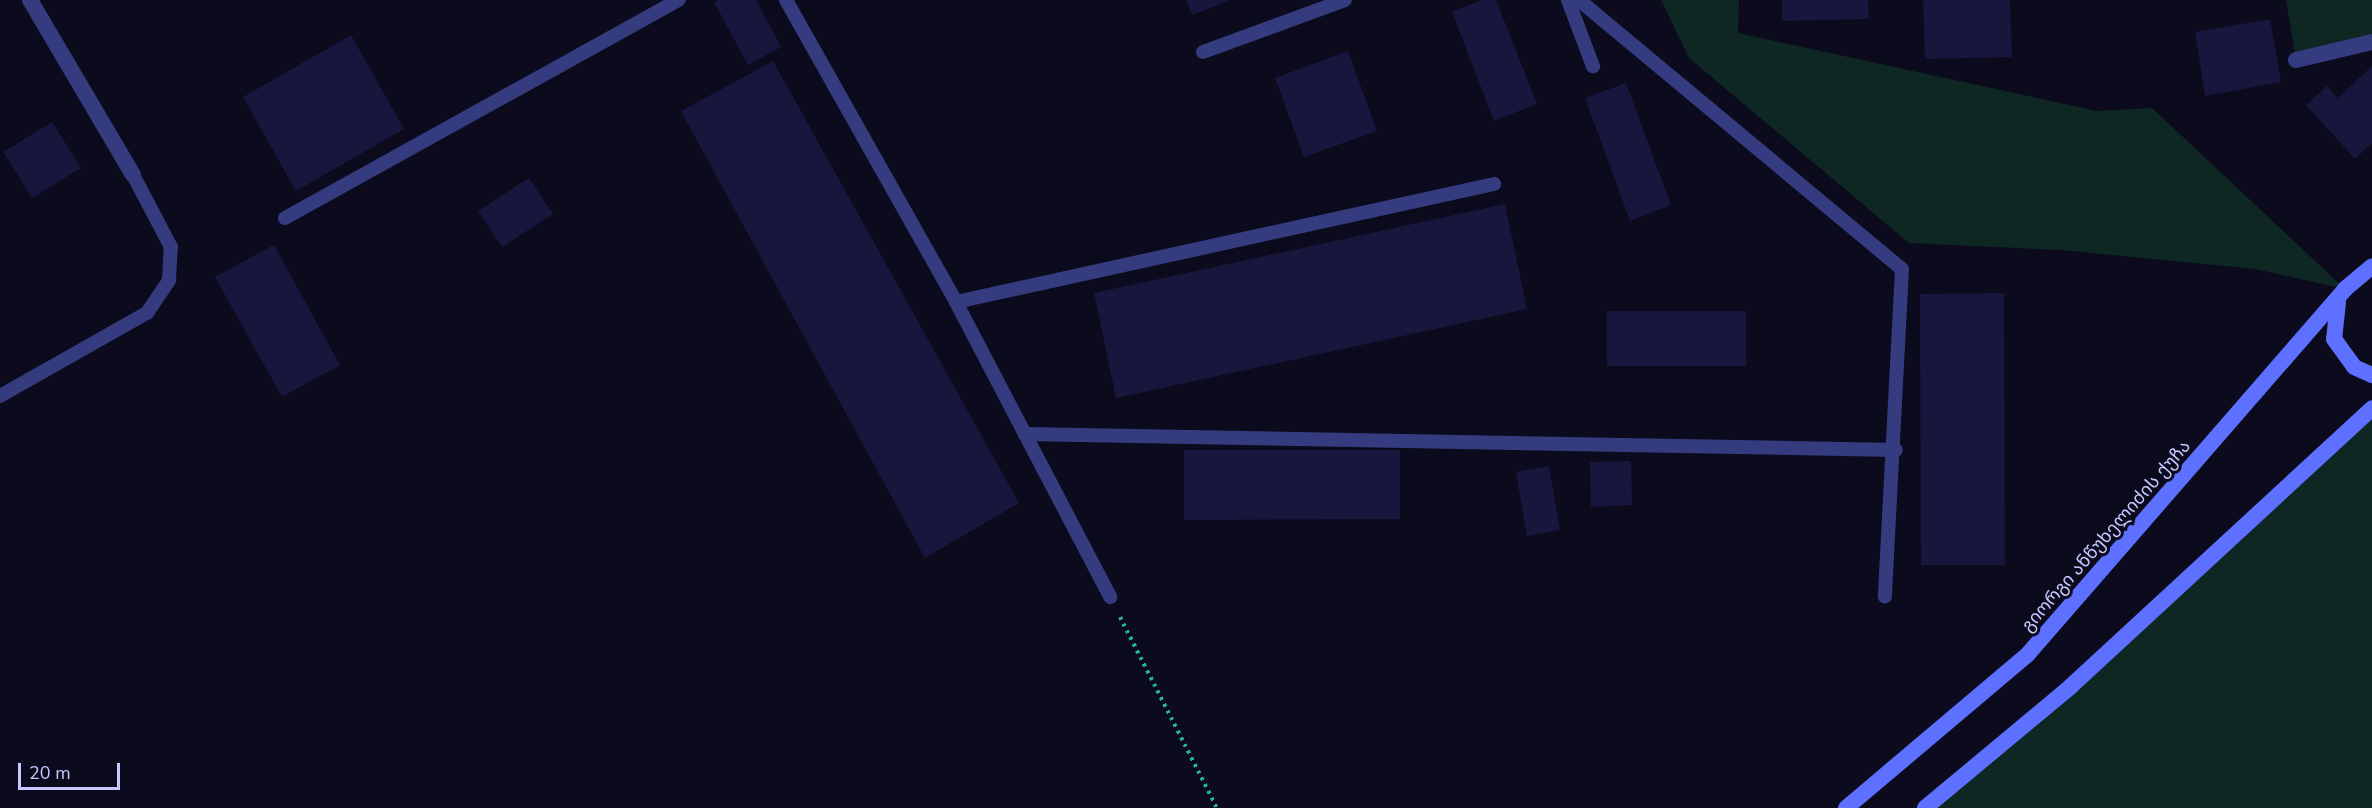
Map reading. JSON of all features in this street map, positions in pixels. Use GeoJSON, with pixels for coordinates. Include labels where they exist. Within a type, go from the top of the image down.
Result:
{"type":"FeatureCollection","features":[{"type":"Feature","properties":{"kind":"main road","name":"გიორგი ანწუხელიძის ქუჩა"},"geometry":{"type":"LineString","coordinates":[[1846,808],[2028,654],[2345,289],[2372,266]]}},
{"type":"Feature","properties":{"kind":"main road"},"geometry":{"type":"LineString","coordinates":[[2372,274],[2345,289],[2334,313],[2334,339],[2355,367],[2372,375]]}},
{"type":"Feature","properties":{"kind":"main road"},"geometry":{"type":"LineString","coordinates":[[1925,808],[2070,687],[2372,408]]}},
{"type":"Feature","properties":{"kind":"street"},"geometry":{"type":"LineString","coordinates":[[30,0],[133,175]]}},
{"type":"Feature","properties":{"kind":"street"},"geometry":{"type":"LineString","coordinates":[[2296,60],[2372,42]]}},
{"type":"Feature","properties":{"kind":"lane"},"geometry":{"type":"LineString","coordinates":[[285,218],[679,0]]}},
{"type":"Feature","properties":{"kind":"lane"},"geometry":{"type":"LineString","coordinates":[[786,0],[956,302],[1110,597]]}},
{"type":"Feature","properties":{"kind":"lane"},"geometry":{"type":"LineString","coordinates":[[1203,52],[1345,0]]}},
{"type":"Feature","properties":{"kind":"lane"},"geometry":{"type":"LineString","coordinates":[[1568,0],[1593,66]]}},
{"type":"Feature","properties":{"kind":"lane"},"geometry":{"type":"LineString","coordinates":[[1579,0],[1902,269],[1896,450],[1885,597]]}},
{"type":"Feature","properties":{"kind":"lane"},"geometry":{"type":"LineString","coordinates":[[0,396],[147,313],[169,280],[171,247],[133,175]]}},
{"type":"Feature","properties":{"kind":"lane"},"geometry":{"type":"LineString","coordinates":[[956,302],[1494,184]]}},
{"type":"Feature","properties":{"kind":"lane"},"geometry":{"type":"LineString","coordinates":[[1025,434],[1896,450]]}},
{"type":"Feature","properties":{"kind":"path"},"geometry":{"type":"LineString","coordinates":[[1110,597],[1217,808]]}},
{"type":"Feature","properties":{"kind":"green space"},"geometry":{"type":"Polygon","coordinates":[[[1661,0],[1739,0],[1738,33],[2097,111],[2152,108],[2345,289],[2256,269],[2061,250],[1909,243],[1689,58],[1661,0]]]}},
{"type":"Feature","properties":{"kind":"green space"},"geometry":{"type":"Polygon","coordinates":[[[2286,0],[2372,0],[2372,42],[2296,60],[2286,0]]]}},
{"type":"Feature","properties":{"kind":"green space"},"geometry":{"type":"Polygon","coordinates":[[[2372,408],[2372,808],[1925,808],[2372,408]]]}},
{"type":"Feature","properties":{"kind":"building"},"geometry":{"type":"Polygon","coordinates":[[[718,0],[756,0],[781,47],[748,65],[714,2],[718,0]]]}},
{"type":"Feature","properties":{"kind":"building"},"geometry":{"type":"Polygon","coordinates":[[[1186,0],[1230,0],[1192,15],[1186,0]]]}},
{"type":"Feature","properties":{"kind":"building"},"geometry":{"type":"Polygon","coordinates":[[[1482,0],[1496,0],[1537,104],[1494,121],[1452,12],[1482,0]]]}},
{"type":"Feature","properties":{"kind":"building"},"geometry":{"type":"Polygon","coordinates":[[[1782,0],[1868,0],[1869,19],[1782,21],[1782,0]]]}},
{"type":"Feature","properties":{"kind":"building"},"geometry":{"type":"Polygon","coordinates":[[[1923,0],[2010,0],[2012,57],[1925,59],[1923,0]]]}},
{"type":"Feature","properties":{"kind":"building"},"geometry":{"type":"Polygon","coordinates":[[[2270,19],[2281,82],[2205,96],[2195,32],[2270,19]]]}},
{"type":"Feature","properties":{"kind":"building"},"geometry":{"type":"Polygon","coordinates":[[[351,35],[404,129],[296,191],[243,97],[351,35]]]}},
{"type":"Feature","properties":{"kind":"building"},"geometry":{"type":"Polygon","coordinates":[[[1348,51],[1377,131],[1304,157],[1275,78],[1348,51]]]}},
{"type":"Feature","properties":{"kind":"building"},"geometry":{"type":"Polygon","coordinates":[[[773,61],[1019,503],[925,558],[681,111],[773,61]]]}},
{"type":"Feature","properties":{"kind":"building"},"geometry":{"type":"Polygon","coordinates":[[[2372,66],[2372,143],[2355,159],[2306,105],[2327,86],[2338,98],[2372,66]]]}},
{"type":"Feature","properties":{"kind":"building"},"geometry":{"type":"Polygon","coordinates":[[[1626,83],[1671,205],[1630,221],[1585,98],[1626,83]]]}},
{"type":"Feature","properties":{"kind":"building"},"geometry":{"type":"Polygon","coordinates":[[[52,122],[81,168],[32,198],[3,152],[52,122]]]}},
{"type":"Feature","properties":{"kind":"building"},"geometry":{"type":"Polygon","coordinates":[[[529,178],[553,214],[502,247],[478,211],[529,178]]]}},
{"type":"Feature","properties":{"kind":"building"},"geometry":{"type":"Polygon","coordinates":[[[1505,204],[1527,309],[1116,398],[1094,293],[1505,204]]]}},
{"type":"Feature","properties":{"kind":"building"},"geometry":{"type":"Polygon","coordinates":[[[274,245],[340,365],[282,397],[215,277],[274,245]]]}},
{"type":"Feature","properties":{"kind":"building"},"geometry":{"type":"Polygon","coordinates":[[[2004,293],[2005,565],[1921,565],[1920,294],[2004,293]]]}},
{"type":"Feature","properties":{"kind":"building"},"geometry":{"type":"Polygon","coordinates":[[[1607,311],[1746,311],[1746,366],[1607,366],[1607,311]]]}},
{"type":"Feature","properties":{"kind":"building"},"geometry":{"type":"Polygon","coordinates":[[[1184,450],[1400,450],[1400,519],[1184,520],[1184,450]]]}},
{"type":"Feature","properties":{"kind":"building"},"geometry":{"type":"Polygon","coordinates":[[[1631,461],[1632,505],[1591,507],[1590,462],[1631,461]]]}},
{"type":"Feature","properties":{"kind":"building"},"geometry":{"type":"Polygon","coordinates":[[[1549,466],[1560,530],[1527,536],[1516,472],[1549,466]]]}}]}
